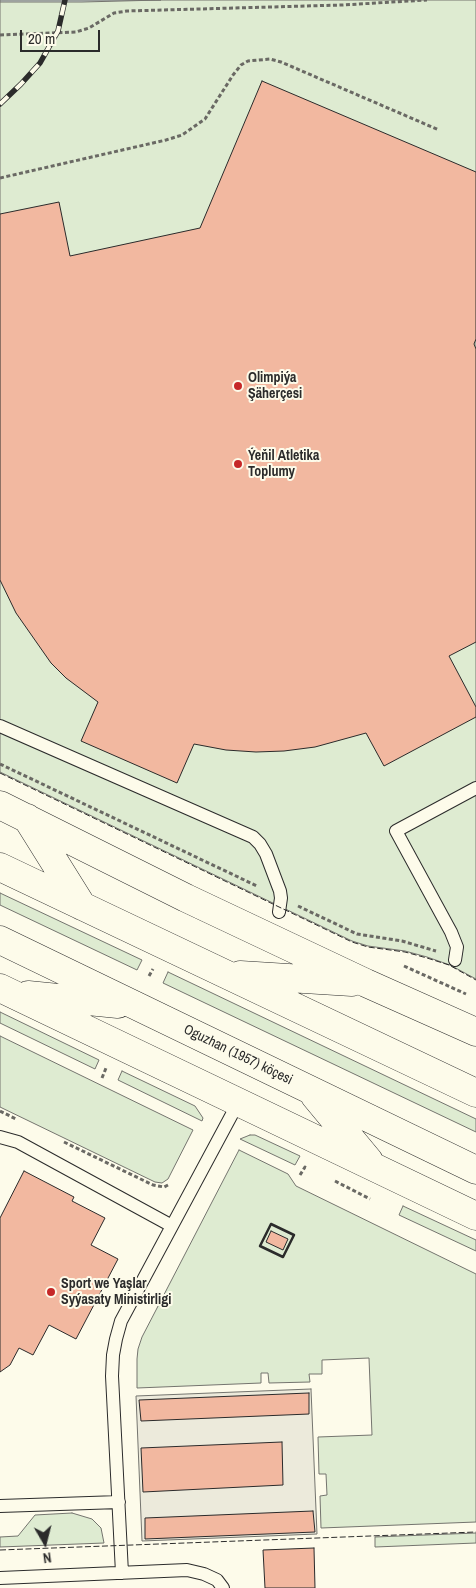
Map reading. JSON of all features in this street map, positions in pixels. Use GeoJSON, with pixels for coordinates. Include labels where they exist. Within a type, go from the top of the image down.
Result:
{"type":"FeatureCollection","features":[{"type":"Feature","properties":{"kind":"main road"},"geometry":{"type":"LineString","coordinates":[[0,805],[186,898],[366,983],[476,1032]]}},
{"type":"Feature","properties":{"kind":"main road"},"geometry":{"type":"LineString","coordinates":[[26,818],[82,906]]}},
{"type":"Feature","properties":{"kind":"main road"},"geometry":{"type":"LineString","coordinates":[[0,867],[476,1093]]}},
{"type":"Feature","properties":{"kind":"main road","name":"Oguzhan (1957) köçesi"},"geometry":{"type":"LineString","coordinates":[[0,940],[476,1170]]}},
{"type":"Feature","properties":{"kind":"main road"},"geometry":{"type":"LineString","coordinates":[[224,974],[366,983]]}},
{"type":"Feature","properties":{"kind":"main road"},"geometry":{"type":"LineString","coordinates":[[5,991],[136,1006]]}},
{"type":"Feature","properties":{"kind":"main road"},"geometry":{"type":"LineString","coordinates":[[5,991],[238,1104],[476,1216]]}},
{"type":"Feature","properties":{"kind":"main road"},"geometry":{"type":"LineString","coordinates":[[310,1089],[374,1167]]}},
{"type":"Feature","properties":{"kind":"lane"},"geometry":{"type":"LineString","coordinates":[[0,726],[253,837],[266,854],[280,891],[279,912]]}},
{"type":"Feature","properties":{"kind":"lane"},"geometry":{"type":"LineString","coordinates":[[455,960],[457,947],[451,932],[396,831],[476,788]]}},
{"type":"Feature","properties":{"kind":"lane"},"geometry":{"type":"LineString","coordinates":[[122,1573],[112,1376],[116,1339],[121,1321],[238,1104]]}},
{"type":"Feature","properties":{"kind":"lane"},"geometry":{"type":"LineString","coordinates":[[0,1138],[18,1142],[172,1226]]}},
{"type":"Feature","properties":{"kind":"lane"},"geometry":{"type":"LineString","coordinates":[[0,1506],[119,1502]]}},
{"type":"Feature","properties":{"kind":"lane"},"geometry":{"type":"LineString","coordinates":[[0,1578],[186,1570],[204,1574],[216,1580],[223,1588]]}},
{"type":"Feature","properties":{"kind":"path"},"geometry":{"type":"LineString","coordinates":[[0,35],[76,32],[89,28],[114,13],[127,11],[342,5],[427,0]]}},
{"type":"Feature","properties":{"kind":"path"},"geometry":{"type":"LineString","coordinates":[[0,178],[166,140],[182,134],[205,119],[233,75],[241,65],[248,61],[270,59],[281,62],[438,130]]}},
{"type":"Feature","properties":{"kind":"path"},"geometry":{"type":"LineString","coordinates":[[0,764],[357,934],[412,944],[433,950],[455,960]]}},
{"type":"Feature","properties":{"kind":"path"},"geometry":{"type":"LineString","coordinates":[[404,966],[466,994]]}},
{"type":"Feature","properties":{"kind":"path"},"geometry":{"type":"LineString","coordinates":[[0,1111],[17,1119]]}},
{"type":"Feature","properties":{"kind":"path"},"geometry":{"type":"LineString","coordinates":[[60,1140],[153,1185],[164,1186],[174,1181]]}},
{"type":"Feature","properties":{"kind":"path"},"geometry":{"type":"LineString","coordinates":[[300,1175],[305,1167],[313,1171]]}},
{"type":"Feature","properties":{"kind":"path"},"geometry":{"type":"LineString","coordinates":[[329,1178],[370,1199]]}},
{"type":"Feature","properties":{"kind":"green space","name":"Olimpiýa Şäherçesi"},"geometry":{"type":"Polygon","coordinates":[[[0,0],[476,0],[476,979],[450,965],[427,957],[405,951],[368,946],[352,941],[0,772],[0,0]]]}},
{"type":"Feature","properties":{"kind":"green space"},"geometry":{"type":"Polygon","coordinates":[[[0,893],[142,960],[137,970],[0,905],[0,893]]]}},
{"type":"Feature","properties":{"kind":"green space"},"geometry":{"type":"Polygon","coordinates":[[[168,972],[476,1119],[476,1132],[163,983],[168,972]]]}},
{"type":"Feature","properties":{"kind":"green space"},"geometry":{"type":"Polygon","coordinates":[[[0,1012],[99,1060],[95,1069],[0,1023],[0,1012]]]}},
{"type":"Feature","properties":{"kind":"green space"},"geometry":{"type":"Polygon","coordinates":[[[0,1036],[193,1130],[168,1179],[162,1183],[155,1182],[0,1107],[0,1036]]]}},
{"type":"Feature","properties":{"kind":"green space"},"geometry":{"type":"Polygon","coordinates":[[[122,1071],[195,1106],[203,1118],[202,1121],[118,1080],[122,1071]]]}},
{"type":"Feature","properties":{"kind":"green space"},"geometry":{"type":"Polygon","coordinates":[[[255,1135],[300,1156],[295,1165],[240,1139],[255,1135]]]}},
{"type":"Feature","properties":{"kind":"green space"},"geometry":{"type":"Polygon","coordinates":[[[239,1150],[288,1174],[296,1186],[476,1274],[476,1522],[321,1528],[320,1496],[327,1495],[326,1474],[319,1474],[318,1437],[372,1435],[369,1358],[322,1360],[322,1374],[309,1374],[310,1382],[269,1383],[268,1373],[261,1373],[261,1383],[137,1388],[137,1359],[142,1337],[239,1150]]]}},
{"type":"Feature","properties":{"kind":"green space"},"geometry":{"type":"Polygon","coordinates":[[[403,1206],[476,1240],[476,1251],[399,1215],[403,1206]]]}},
{"type":"Feature","properties":{"kind":"green space"},"geometry":{"type":"Polygon","coordinates":[[[72,1513],[92,1519],[101,1528],[104,1543],[0,1547],[0,1537],[18,1536],[35,1515],[72,1513]]]}},
{"type":"Feature","properties":{"kind":"green space"},"geometry":{"type":"Polygon","coordinates":[[[476,1533],[476,1543],[375,1547],[375,1537],[476,1533]]]}},
{"type":"Feature","properties":{"kind":"shaded area"},"geometry":{"type":"Polygon","coordinates":[[[0,0],[161,0],[0,2],[0,0]]]}},
{"type":"Feature","properties":{"kind":"shaded area"},"geometry":{"type":"Polygon","coordinates":[[[311,1389],[317,1534],[142,1541],[136,1396],[311,1389]]]}},
{"type":"Feature","properties":{"kind":"building","name":"Olimpiýa Şäherçesi"},"geometry":{"type":"Polygon","coordinates":[[[262,81],[476,172],[476,339],[474,344],[476,349],[476,642],[449,656],[476,707],[476,717],[384,766],[366,733],[315,747],[284,751],[226,750],[194,744],[177,783],[81,741],[98,702],[66,678],[51,663],[16,613],[0,580],[0,214],[59,202],[70,256],[200,228],[262,81]]]}},
{"type":"Feature","properties":{"kind":"building","name":"Sport we Yaşlar Syýasaty Ministirligi"},"geometry":{"type":"Polygon","coordinates":[[[24,1171],[74,1197],[72,1201],[105,1218],[91,1245],[118,1259],[76,1339],[49,1325],[33,1355],[19,1348],[10,1365],[0,1372],[0,1218],[24,1171]]]}},
{"type":"Feature","properties":{"kind":"building"},"geometry":{"type":"Polygon","coordinates":[[[271,1231],[288,1239],[283,1250],[266,1242],[271,1231]]]}},
{"type":"Feature","properties":{"kind":"building"},"geometry":{"type":"Polygon","coordinates":[[[309,1393],[309,1414],[141,1421],[139,1400],[309,1393]]]}},
{"type":"Feature","properties":{"kind":"building"},"geometry":{"type":"Polygon","coordinates":[[[282,1442],[283,1485],[143,1492],[141,1448],[282,1442]]]}},
{"type":"Feature","properties":{"kind":"building"},"geometry":{"type":"Polygon","coordinates":[[[313,1511],[315,1532],[145,1539],[145,1518],[313,1511]]]}},
{"type":"Feature","properties":{"kind":"building"},"geometry":{"type":"Polygon","coordinates":[[[314,1548],[315,1588],[265,1588],[263,1550],[314,1548]]]}},
{"type":"Feature","properties":{"kind":"railway"},"geometry":{"type":"LineString","coordinates":[[0,104],[40,63],[58,31],[65,0]]}},
{"type":"Feature","properties":{"kind":"fence"},"geometry":{"type":"LineString","coordinates":[[0,773],[352,942],[368,947],[405,952],[427,958],[449,965],[476,980]]}},
{"type":"Feature","properties":{"kind":"fence"},"geometry":{"type":"LineString","coordinates":[[0,1550],[476,1532]]}},
{"type":"Feature","properties":{"kind":"wall"},"geometry":{"type":"LineString","coordinates":[[271,1224],[294,1235],[283,1257],[260,1246],[271,1224]]}},
{"type":"Feature","properties":{"kind":"place","name":"Olimpiýa Şäherçesi"},"geometry":{"type":"Point","coordinates":[238,386]}},
{"type":"Feature","properties":{"kind":"place","name":"Ýeňil Atletika Toplumy"},"geometry":{"type":"Point","coordinates":[238,464]}},
{"type":"Feature","properties":{"kind":"place","name":"Sport we Yaşlar Syýasaty Ministirligi"},"geometry":{"type":"Point","coordinates":[51,1292]}}]}
